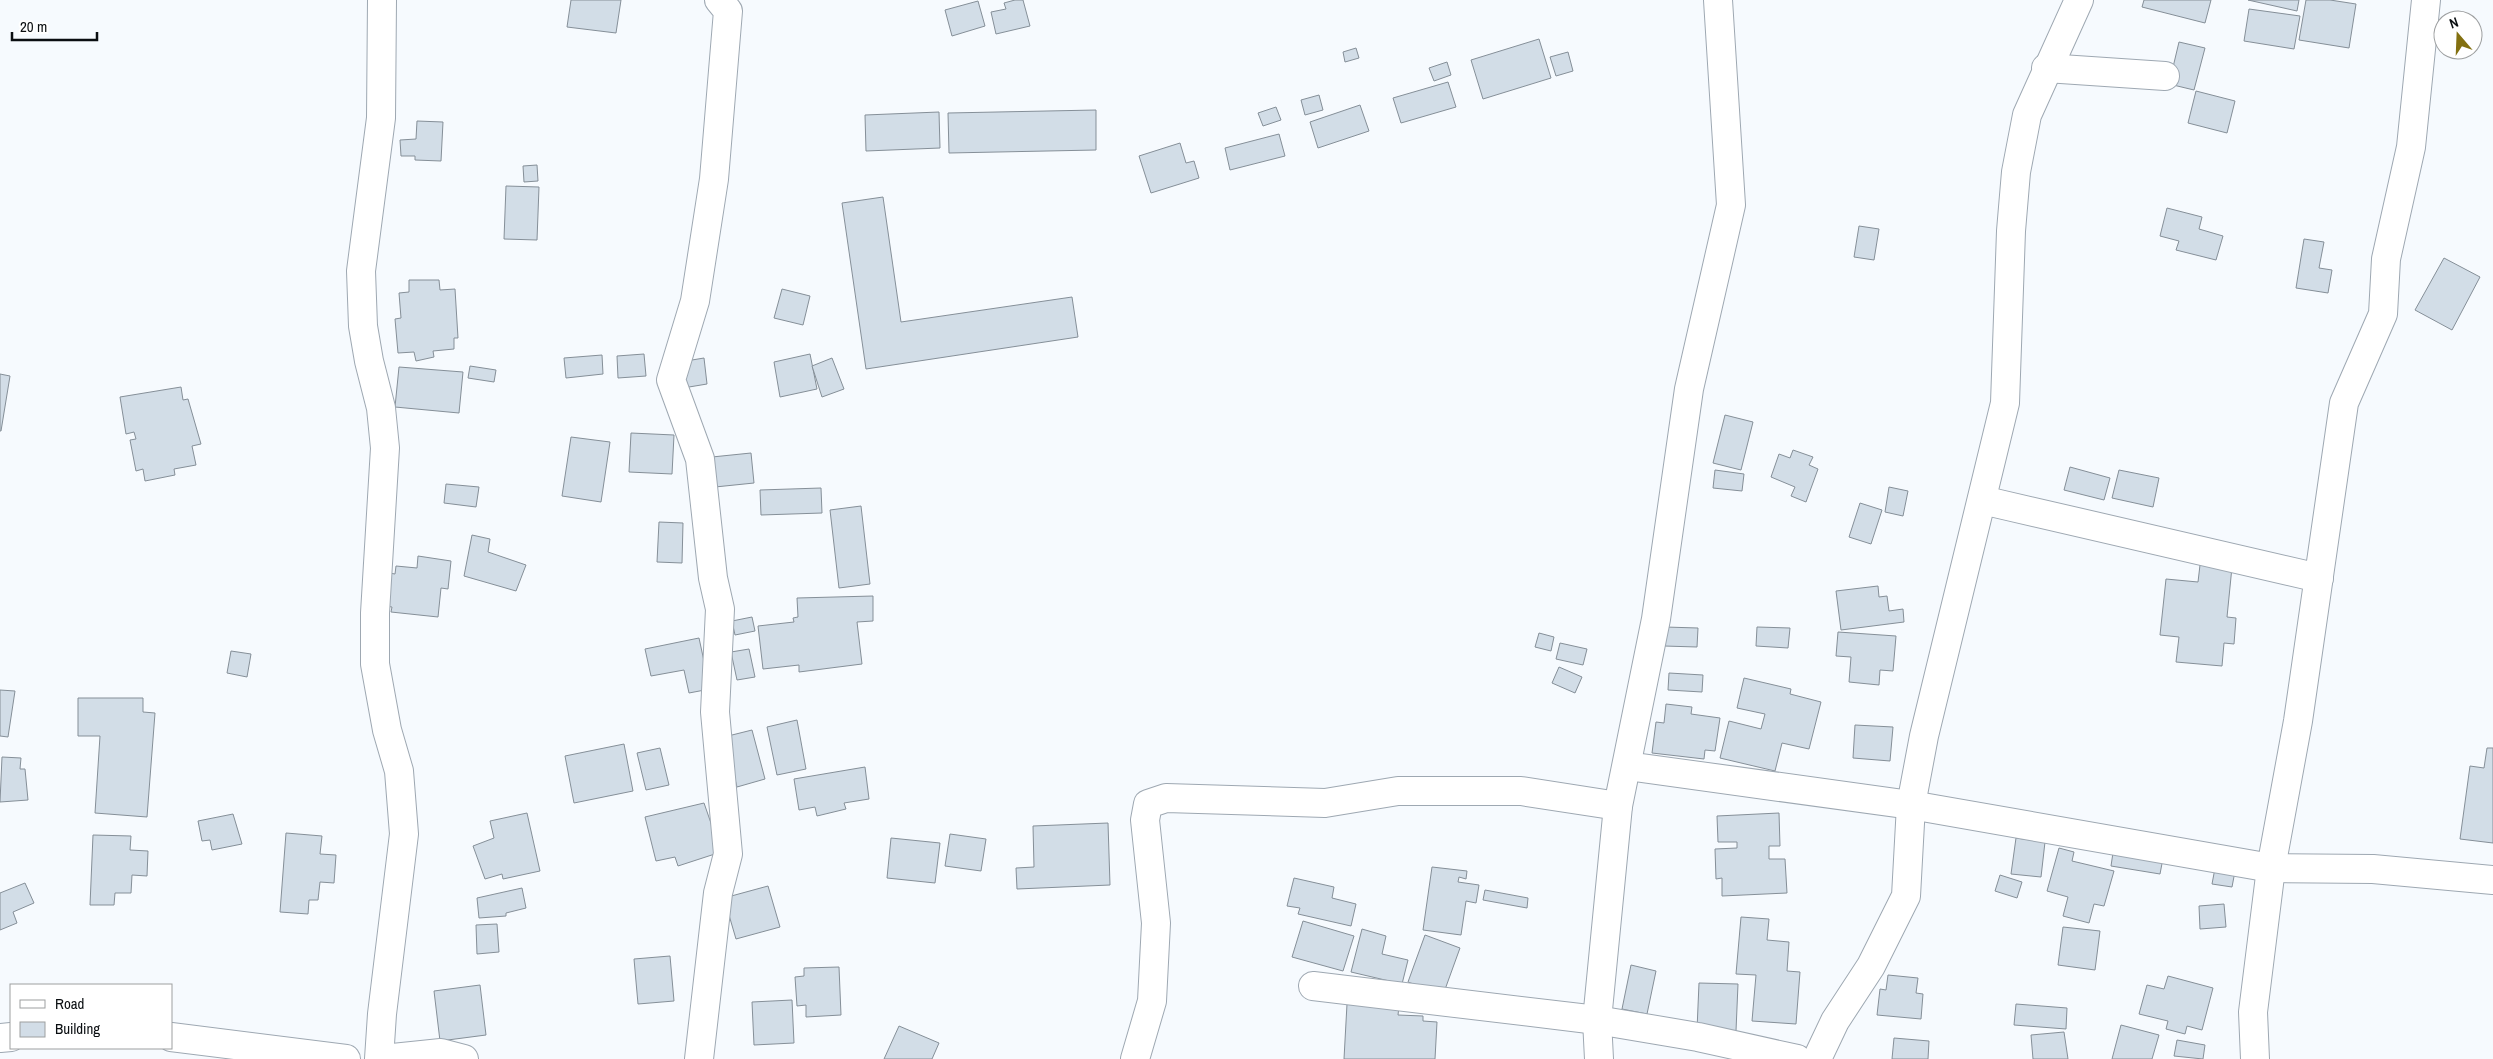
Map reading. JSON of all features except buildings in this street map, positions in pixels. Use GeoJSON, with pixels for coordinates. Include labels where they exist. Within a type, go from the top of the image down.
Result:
{"type":"FeatureCollection","features":[{"type":"Feature","properties":{"kind":"street"},"geometry":{"type":"LineString","coordinates":[[382,0],[381,118],[361,271],[363,326],[369,361],[381,408],[385,448],[375,613],[375,664],[387,730],[399,771],[404,834],[382,1014],[381,1059],[441,1053],[464,1059]]}},
{"type":"Feature","properties":{"kind":"street"},"geometry":{"type":"LineString","coordinates":[[699,1059],[718,893],[728,854],[715,712],[720,610],[713,578],[700,458],[671,380],[695,301],[714,179],[728,11],[719,0]]}},
{"type":"Feature","properties":{"kind":"street"},"geometry":{"type":"LineString","coordinates":[[1599,1059],[1597,1020],[1618,806],[1656,619],[1689,389],[1731,205],[1718,0]]}},
{"type":"Feature","properties":{"kind":"street"},"geometry":{"type":"LineString","coordinates":[[1817,1059],[1835,1021],[1871,966],[1906,896],[1911,805],[1924,736],[2005,403],[2010,231],[2016,172],[2027,115],[2046,68],[2079,0]]}},
{"type":"Feature","properties":{"kind":"street"},"geometry":{"type":"LineString","coordinates":[[2255,1059],[2253,1012],[2271,868],[2298,721],[2344,403],[2383,314],[2386,259],[2411,147],[2426,0]]}},
{"type":"Feature","properties":{"kind":"street"},"geometry":{"type":"LineString","coordinates":[[2046,68],[2165,76]]}},
{"type":"Feature","properties":{"kind":"street"},"geometry":{"type":"LineString","coordinates":[[1982,500],[2319,578]]}},
{"type":"Feature","properties":{"kind":"street"},"geometry":{"type":"LineString","coordinates":[[1627,766],[1911,805],[2271,868],[2373,869],[2493,880]]}},
{"type":"Feature","properties":{"kind":"street"},"geometry":{"type":"LineString","coordinates":[[1135,1059],[1152,1001],[1156,923],[1144,820],[1148,804],[1166,798],[1325,803],[1398,791],[1521,791],[1618,806]]}},
{"type":"Feature","properties":{"kind":"street"},"geometry":{"type":"LineString","coordinates":[[1313,986],[1597,1020],[1698,1037],[1797,1059]]}},
{"type":"Feature","properties":{"kind":"street"},"geometry":{"type":"LineString","coordinates":[[172,1036],[346,1059]]}}]}
